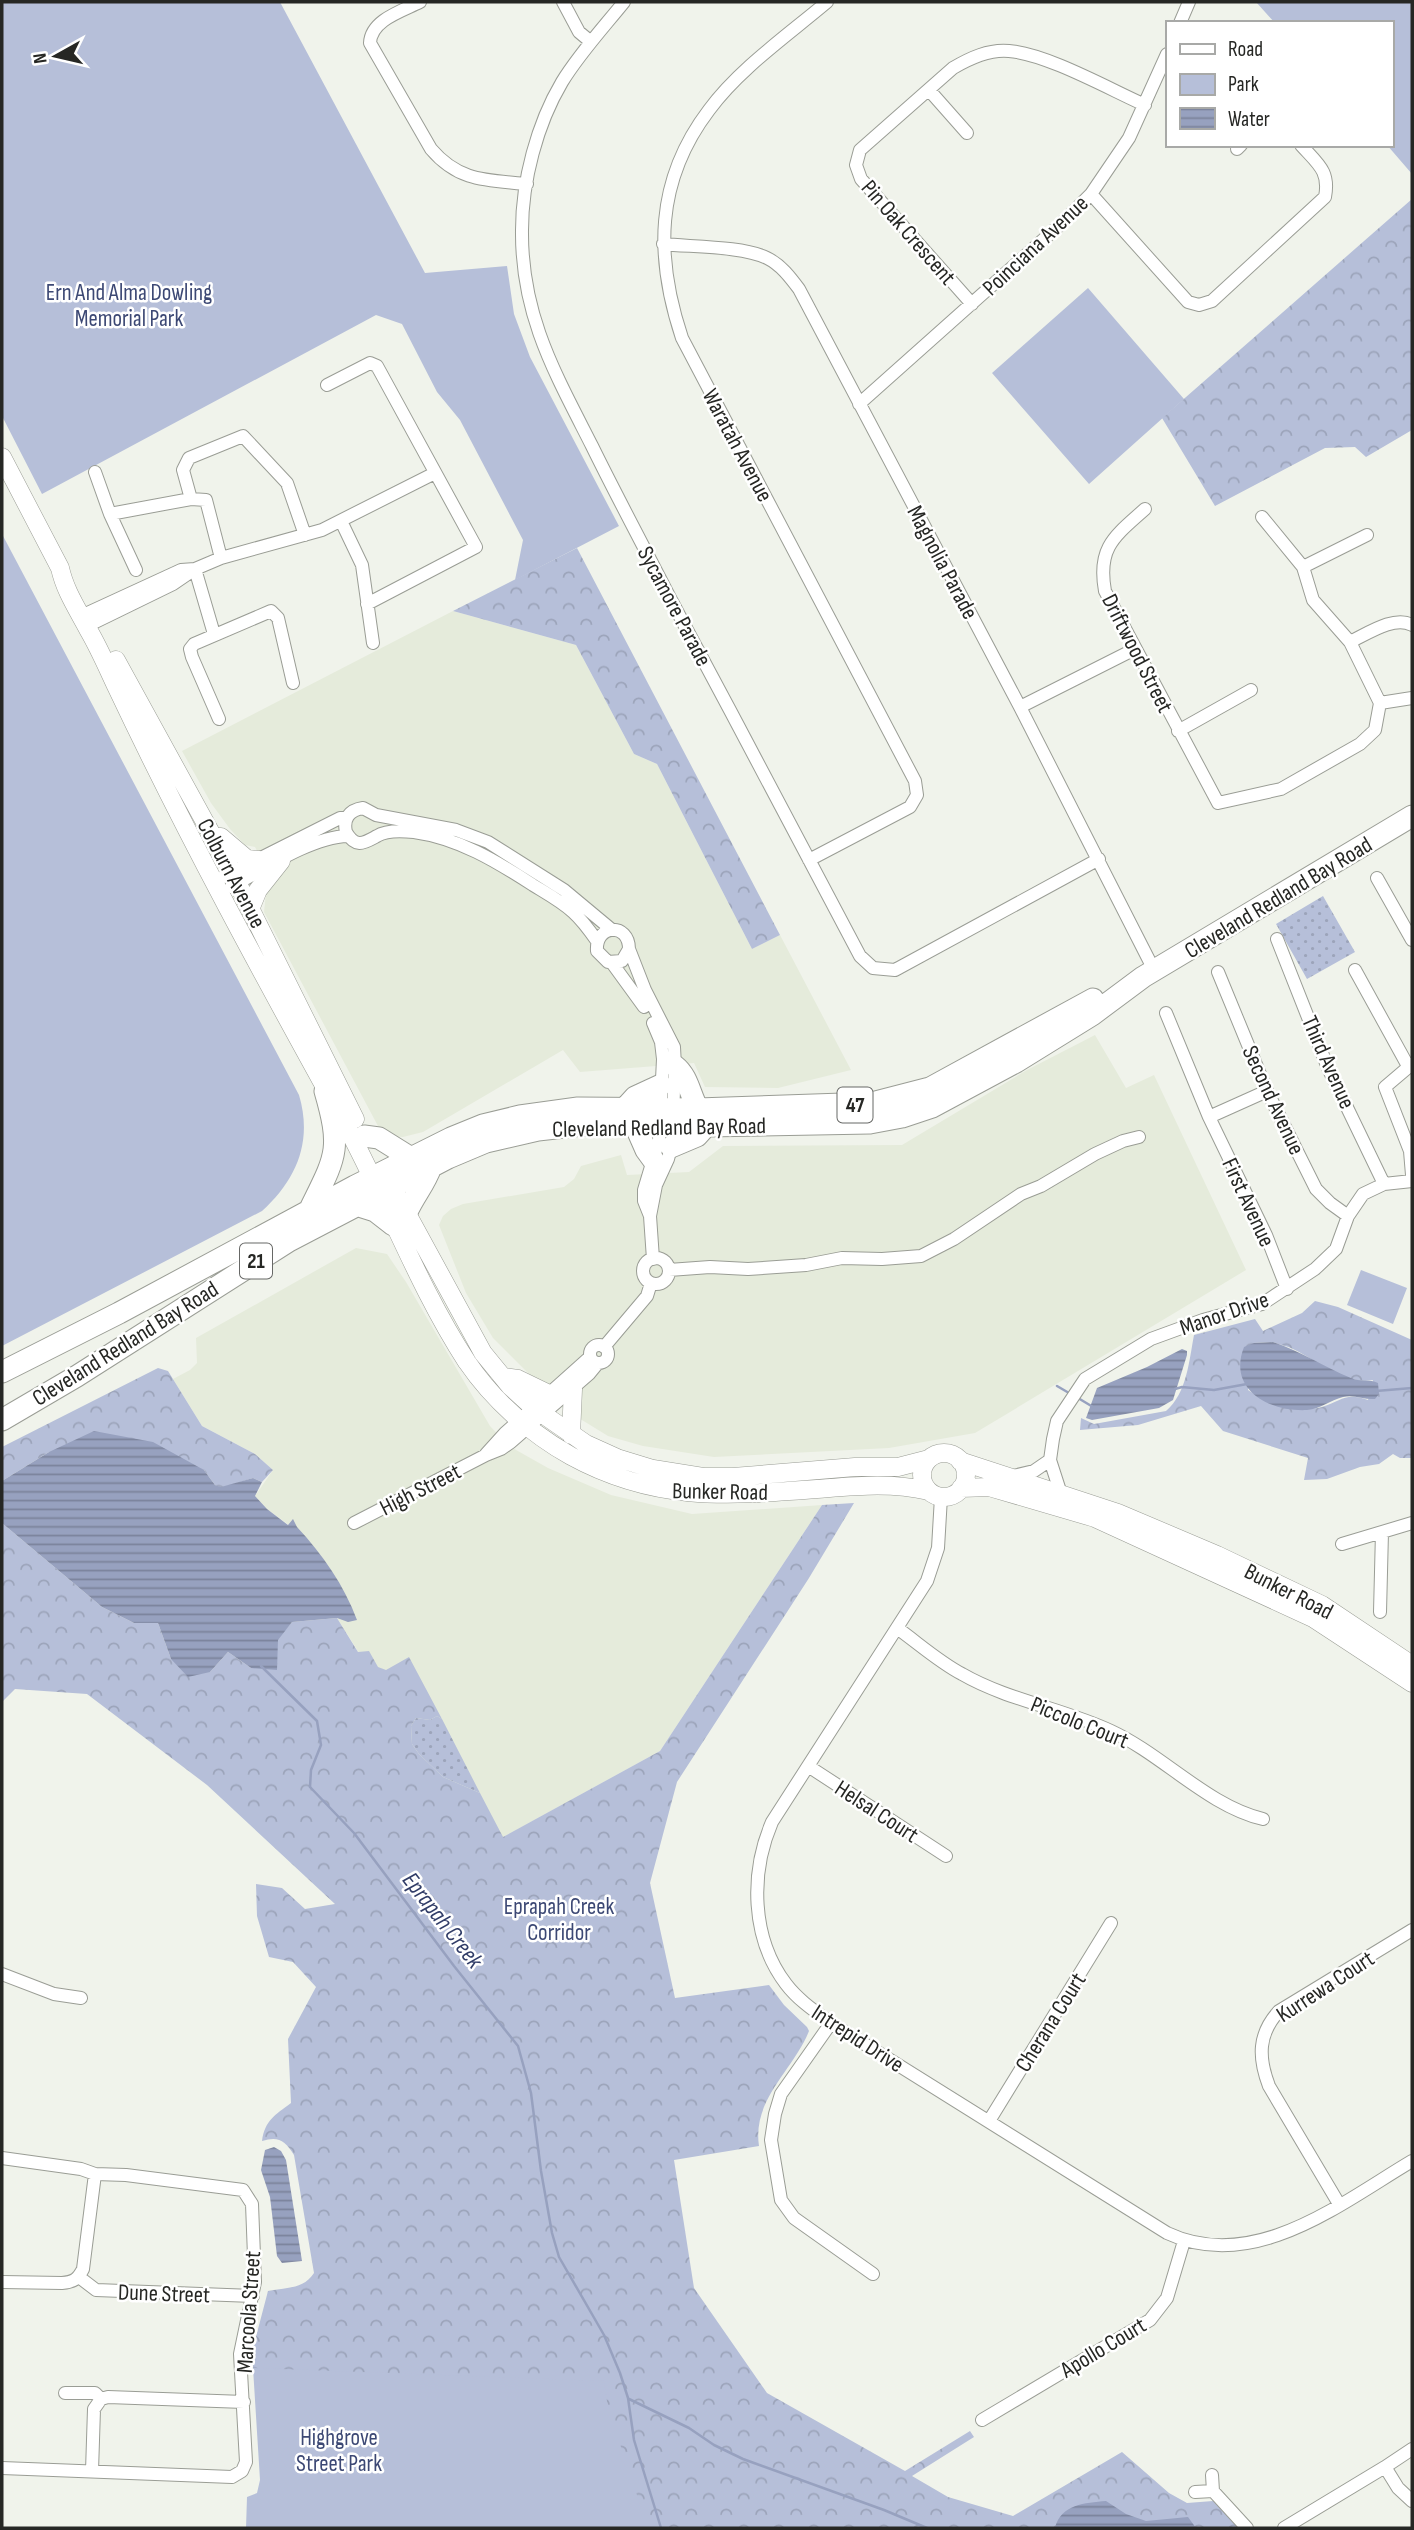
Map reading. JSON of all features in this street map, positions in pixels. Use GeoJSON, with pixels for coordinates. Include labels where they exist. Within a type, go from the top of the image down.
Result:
{"type":"FeatureCollection","features":[{"type":"Feature","properties":{"kind":"highway","name":"Cleveland Redland Bay Road"},"geometry":{"type":"LineString","coordinates":[[2,1420],[122,1348],[236,1273],[356,1205],[411,1158],[451,1138],[500,1120],[561,1109],[668,1123],[872,1104],[918,1091],[957,1074],[1084,1004],[1149,974],[1412,816]]}},
{"type":"Feature","properties":{"kind":"highway"},"geometry":{"type":"LineString","coordinates":[[668,1123],[697,1136],[702,1118],[683,1073],[675,1066]]}},
{"type":"Feature","properties":{"kind":"highway"},"geometry":{"type":"LineString","coordinates":[[654,1161],[630,1116],[635,1097],[661,1085]]}},
{"type":"Feature","properties":{"kind":"highway"},"geometry":{"type":"LineString","coordinates":[[310,1209],[328,1175],[335,1146],[335,1128],[325,1091]]}},
{"type":"Feature","properties":{"kind":"highway","name":"Cleveland Redland Bay Road"},"geometry":{"type":"LineString","coordinates":[[2,1372],[119,1313],[310,1209],[431,1167],[486,1142],[538,1129],[589,1125],[630,1116]]}},
{"type":"Feature","properties":{"kind":"highway"},"geometry":{"type":"LineString","coordinates":[[364,1136],[379,1138],[411,1158]]}},
{"type":"Feature","properties":{"kind":"highway"},"geometry":{"type":"LineString","coordinates":[[356,1205],[400,1218],[425,1184],[431,1167]]}},
{"type":"Feature","properties":{"kind":"main road","name":"Colburn Avenue"},"geometry":{"type":"LineString","coordinates":[[2,457],[60,568],[63,583],[88,619],[214,837],[364,1136],[382,1182]]}},
{"type":"Feature","properties":{"kind":"main road","name":"Colburn Avenue"},"geometry":{"type":"LineString","coordinates":[[88,619],[141,740],[325,1091],[382,1182]]}},
{"type":"Feature","properties":{"kind":"main road"},"geometry":{"type":"LineString","coordinates":[[214,837],[222,838],[247,859],[259,860]]}},
{"type":"Feature","properties":{"kind":"main road"},"geometry":{"type":"LineString","coordinates":[[251,908],[258,890],[281,860]]}},
{"type":"Feature","properties":{"kind":"main road","name":"Bunker Road"},"geometry":{"type":"LineString","coordinates":[[382,1182],[452,1336],[469,1365],[490,1391],[524,1424],[586,1463],[657,1489],[729,1496],[890,1484],[935,1494]]}},
{"type":"Feature","properties":{"kind":"main road","name":"Bunker Road"},"geometry":{"type":"LineString","coordinates":[[400,1218],[474,1339],[503,1377],[538,1411],[571,1435],[601,1451],[670,1473],[703,1477],[855,1467],[898,1467],[929,1459]]}},
{"type":"Feature","properties":{"kind":"main road"},"geometry":{"type":"LineString","coordinates":[[503,1377],[518,1379],[549,1394]]}},
{"type":"Feature","properties":{"kind":"main road"},"geometry":{"type":"LineString","coordinates":[[571,1435],[573,1389]]}},
{"type":"Feature","properties":{"kind":"main road"},"geometry":{"type":"LineString","coordinates":[[945,1453],[960,1461],[966,1475],[961,1489],[952,1495],[935,1494],[922,1478],[925,1464],[929,1459],[945,1453]]}},
{"type":"Feature","properties":{"kind":"main road","name":"Bunker Road"},"geometry":{"type":"LineString","coordinates":[[960,1461],[1118,1513],[1317,1612],[1412,1665]]}},
{"type":"Feature","properties":{"kind":"main road","name":"Bunker Road"},"geometry":{"type":"LineString","coordinates":[[961,1489],[989,1487],[1095,1518],[1317,1612],[1412,1683]]}},
{"type":"Feature","properties":{"kind":"street"},"geometry":{"type":"LineString","coordinates":[[420,2],[377,25],[371,33],[370,43],[431,149],[444,164],[475,179],[527,184]]}},
{"type":"Feature","properties":{"kind":"street"},"geometry":{"type":"LineString","coordinates":[[563,2],[579,32],[591,42]]}},
{"type":"Feature","properties":{"kind":"street","name":"Sycamore Parade"},"geometry":{"type":"LineString","coordinates":[[624,2],[562,83],[545,117],[527,184],[522,226],[527,294],[543,349],[629,520],[860,956],[873,968],[895,970],[1099,859]]}},
{"type":"Feature","properties":{"kind":"street","name":"Waratah Avenue"},"geometry":{"type":"LineString","coordinates":[[809,860],[910,807],[917,795],[915,781],[682,338],[671,304],[663,244],[674,178],[687,143],[709,109],[734,82],[827,2]]}},
{"type":"Feature","properties":{"kind":"street"},"geometry":{"type":"LineString","coordinates":[[1184,21],[1189,2]]}},
{"type":"Feature","properties":{"kind":"street","name":"Pin Oak Crescent"},"geometry":{"type":"LineString","coordinates":[[972,304],[861,179],[856,165],[860,150],[953,68],[970,58],[1007,51],[1043,60],[1145,105]]}},
{"type":"Feature","properties":{"kind":"street","name":"Poinciana Avenue"},"geometry":{"type":"LineString","coordinates":[[859,404],[1091,194],[1129,138],[1166,56]]}},
{"type":"Feature","properties":{"kind":"street"},"geometry":{"type":"LineString","coordinates":[[929,90],[967,133]]}},
{"type":"Feature","properties":{"kind":"street"},"geometry":{"type":"LineString","coordinates":[[1091,194],[1188,302],[1199,305],[1212,301],[1325,197],[1328,184],[1324,171],[1303,147]]}},
{"type":"Feature","properties":{"kind":"street","name":"Magnolia Parade"},"geometry":{"type":"LineString","coordinates":[[663,244],[747,252],[766,258],[785,271],[799,289],[1099,859],[1149,974]]}},
{"type":"Feature","properties":{"kind":"street"},"geometry":{"type":"LineString","coordinates":[[327,385],[370,363],[377,366],[476,547],[367,604]]}},
{"type":"Feature","properties":{"kind":"street"},"geometry":{"type":"LineString","coordinates":[[191,499],[183,470],[189,458],[243,436],[287,483],[305,535]]}},
{"type":"Feature","properties":{"kind":"street"},"geometry":{"type":"LineString","coordinates":[[95,472],[110,514],[136,570]]}},
{"type":"Feature","properties":{"kind":"street"},"geometry":{"type":"LineString","coordinates":[[88,619],[171,580],[181,570],[195,569],[220,558],[305,535],[435,473]]}},
{"type":"Feature","properties":{"kind":"street"},"geometry":{"type":"LineString","coordinates":[[110,514],[191,499],[206,500],[220,558]]}},
{"type":"Feature","properties":{"kind":"street","name":"Driftwood Street"},"geometry":{"type":"LineString","coordinates":[[1145,509],[1114,537],[1104,554],[1101,572],[1105,591],[1218,803],[1282,789],[1360,744],[1376,730],[1380,703]]}},
{"type":"Feature","properties":{"kind":"street"},"geometry":{"type":"LineString","coordinates":[[1262,517],[1303,567],[1313,600],[1350,642],[1380,703],[1412,698]]}},
{"type":"Feature","properties":{"kind":"street"},"geometry":{"type":"LineString","coordinates":[[341,520],[362,565],[373,643]]}},
{"type":"Feature","properties":{"kind":"street"},"geometry":{"type":"LineString","coordinates":[[1303,567],[1367,535]]}},
{"type":"Feature","properties":{"kind":"street"},"geometry":{"type":"LineString","coordinates":[[195,569],[214,634]]}},
{"type":"Feature","properties":{"kind":"street"},"geometry":{"type":"LineString","coordinates":[[219,719],[190,649],[194,644],[214,634],[271,611],[278,618],[293,682]]}},
{"type":"Feature","properties":{"kind":"street"},"geometry":{"type":"LineString","coordinates":[[1350,642],[1395,622],[1405,621],[1412,625]]}},
{"type":"Feature","properties":{"kind":"street"},"geometry":{"type":"LineString","coordinates":[[1020,707],[1135,649]]}},
{"type":"Feature","properties":{"kind":"street"},"geometry":{"type":"LineString","coordinates":[[1178,731],[1251,690]]}},
{"type":"Feature","properties":{"kind":"street"},"geometry":{"type":"LineString","coordinates":[[348,836],[346,818],[353,811],[362,808],[376,815],[456,830],[488,842],[564,890],[612,930],[626,937],[645,990],[674,1047],[675,1066],[668,1123],[650,1216],[653,1259]]}},
{"type":"Feature","properties":{"kind":"street"},"geometry":{"type":"LineString","coordinates":[[218,887],[327,839],[348,836],[360,843],[370,842],[377,835],[380,825],[376,815]]}},
{"type":"Feature","properties":{"kind":"street"},"geometry":{"type":"LineString","coordinates":[[235,878],[259,860],[340,818],[346,818]]}},
{"type":"Feature","properties":{"kind":"street"},"geometry":{"type":"LineString","coordinates":[[377,835],[413,832],[470,848],[493,860],[562,903],[581,920],[597,941],[600,956],[612,963],[640,998],[659,1036],[663,1059],[661,1085],[668,1123],[644,1190],[644,1201],[650,1216]]}},
{"type":"Feature","properties":{"kind":"street"},"geometry":{"type":"LineString","coordinates":[[1377,878],[1412,940]]}},
{"type":"Feature","properties":{"kind":"street"},"geometry":{"type":"LineString","coordinates":[[597,941],[603,933],[612,930]]}},
{"type":"Feature","properties":{"kind":"street","name":"Third Avenue"},"geometry":{"type":"LineString","coordinates":[[1277,939],[1328,1068],[1384,1184]]}},
{"type":"Feature","properties":{"kind":"street"},"geometry":{"type":"LineString","coordinates":[[612,963],[622,961],[629,949]]}},
{"type":"Feature","properties":{"kind":"street"},"geometry":{"type":"LineString","coordinates":[[1356,970],[1410,1065],[1385,1087],[1410,1151],[1412,1175]]}},
{"type":"Feature","properties":{"kind":"street","name":"Second Avenue"},"geometry":{"type":"LineString","coordinates":[[1218,972],[1267,1091],[1316,1189],[1329,1203],[1348,1216]]}},
{"type":"Feature","properties":{"kind":"street","name":"First Avenue"},"geometry":{"type":"LineString","coordinates":[[1166,1013],[1209,1117],[1266,1236],[1287,1289]]}},
{"type":"Feature","properties":{"kind":"street"},"geometry":{"type":"LineString","coordinates":[[1209,1117],[1267,1091]]}},
{"type":"Feature","properties":{"kind":"street"},"geometry":{"type":"LineString","coordinates":[[669,1270],[710,1267],[748,1269],[806,1265],[842,1258],[921,1256],[954,1239],[1021,1194],[1095,1154],[1139,1138]]}},
{"type":"Feature","properties":{"kind":"street","name":"Manor Drive"},"geometry":{"type":"LineString","coordinates":[[1049,1460],[1057,1421],[1086,1379],[1151,1339],[1203,1320],[1262,1304],[1287,1289],[1315,1269],[1336,1249],[1348,1216],[1363,1194],[1384,1184],[1412,1181]]}},
{"type":"Feature","properties":{"kind":"street"},"geometry":{"type":"LineString","coordinates":[[653,1259],[666,1262],[669,1270],[664,1281],[651,1283],[645,1277],[647,1262],[653,1259]]}},
{"type":"Feature","properties":{"kind":"street"},"geometry":{"type":"LineString","coordinates":[[538,1411],[549,1394],[594,1360],[606,1358],[604,1347],[647,1296],[651,1283]]}},
{"type":"Feature","properties":{"kind":"street"},"geometry":{"type":"LineString","coordinates":[[538,1411],[573,1389],[594,1360]]}},
{"type":"Feature","properties":{"kind":"street","name":"High Street"},"geometry":{"type":"LineString","coordinates":[[354,1523],[486,1455],[538,1411]]}},
{"type":"Feature","properties":{"kind":"street"},"geometry":{"type":"LineString","coordinates":[[1006,1477],[1034,1471],[1049,1460],[1061,1494]]}},
{"type":"Feature","properties":{"kind":"street","name":"Intrepid Drive"},"geometry":{"type":"LineString","coordinates":[[935,1494],[940,1534],[932,1569],[772,1822],[764,1840],[758,1870],[757,1902],[766,1947],[786,1984],[831,2024],[1184,2241],[1209,2244],[1256,2242],[1295,2230],[1412,2161]]}},
{"type":"Feature","properties":{"kind":"street"},"geometry":{"type":"LineString","coordinates":[[1342,1544],[1412,1523]]}},
{"type":"Feature","properties":{"kind":"street"},"geometry":{"type":"LineString","coordinates":[[1380,1612],[1382,1532]]}},
{"type":"Feature","properties":{"kind":"street","name":"Piccolo Court"},"geometry":{"type":"LineString","coordinates":[[897,1628],[962,1674],[1111,1731],[1146,1750],[1246,1815],[1263,1819]]}},
{"type":"Feature","properties":{"kind":"street","name":"Helsal Court"},"geometry":{"type":"LineString","coordinates":[[808,1766],[946,1856]]}},
{"type":"Feature","properties":{"kind":"street","name":"Cherana Court"},"geometry":{"type":"LineString","coordinates":[[989,2121],[1111,1923]]}},
{"type":"Feature","properties":{"kind":"street","name":"Kurrewa Court"},"geometry":{"type":"LineString","coordinates":[[1339,2204],[1269,2086],[1260,2054],[1263,2037],[1269,2022],[1279,2011],[1412,1930]]}},
{"type":"Feature","properties":{"kind":"street"},"geometry":{"type":"LineString","coordinates":[[2,1974],[54,1994],[81,1998]]}},
{"type":"Feature","properties":{"kind":"street"},"geometry":{"type":"LineString","coordinates":[[831,2024],[781,2094],[771,2140],[781,2200],[794,2218],[873,2274]]}},
{"type":"Feature","properties":{"kind":"street","name":"Marcoola Street"},"geometry":{"type":"LineString","coordinates":[[2,2158],[81,2169],[95,2175],[126,2175],[243,2190],[252,2204],[253,2296],[240,2354],[246,2462],[242,2471],[232,2477],[92,2471]]}},
{"type":"Feature","properties":{"kind":"street"},"geometry":{"type":"LineString","coordinates":[[2,2282],[71,2283],[79,2277],[95,2175]]}},
{"type":"Feature","properties":{"kind":"street","name":"Apollo Court"},"geometry":{"type":"LineString","coordinates":[[982,2420],[1150,2320],[1167,2298],[1184,2241]]}},
{"type":"Feature","properties":{"kind":"street","name":"Dune Street"},"geometry":{"type":"LineString","coordinates":[[79,2277],[96,2290],[253,2296]]}},
{"type":"Feature","properties":{"kind":"street"},"geometry":{"type":"LineString","coordinates":[[65,2393],[94,2393],[101,2399]]}},
{"type":"Feature","properties":{"kind":"street"},"geometry":{"type":"LineString","coordinates":[[2,2468],[92,2471],[94,2409],[101,2399],[108,2397],[244,2402]]}},
{"type":"Feature","properties":{"kind":"street"},"geometry":{"type":"LineString","coordinates":[[1284,2528],[1412,2449]]}},
{"type":"Feature","properties":{"kind":"street"},"geometry":{"type":"LineString","coordinates":[[1385,2467],[1398,2488],[1412,2501]]}},
{"type":"Feature","properties":{"kind":"street"},"geometry":{"type":"LineString","coordinates":[[1212,2475],[1213,2491],[1247,2528]]}},
{"type":"Feature","properties":{"kind":"street"},"geometry":{"type":"LineString","coordinates":[[1195,2492],[1213,2491]]}},
{"type":"Feature","properties":{"kind":"shaded area"},"geometry":{"type":"Polygon","coordinates":[[[453,611],[576,645],[634,754],[657,764],[752,949],[780,935],[851,1070],[778,1088],[705,1087],[694,1063],[580,1072],[563,1050],[423,1132],[403,1137],[388,1136],[378,1126],[264,912],[266,893],[274,883],[255,847],[245,845],[211,803],[182,751],[453,611]]]}},
{"type":"Feature","properties":{"kind":"shaded area"},"geometry":{"type":"Polygon","coordinates":[[[1095,1035],[1126,1088],[1154,1075],[1246,1270],[975,1433],[889,1448],[714,1457],[643,1446],[608,1436],[564,1409],[493,1338],[466,1293],[439,1225],[443,1216],[451,1209],[463,1204],[564,1187],[574,1179],[581,1166],[621,1155],[627,1175],[689,1172],[723,1146],[902,1145],[1027,1070],[1095,1035]]]}},
{"type":"Feature","properties":{"kind":"shaded area"},"geometry":{"type":"Polygon","coordinates":[[[356,1248],[387,1254],[490,1426],[509,1446],[548,1468],[611,1495],[692,1514],[822,1505],[660,1751],[460,1861],[356,1648],[337,1618],[289,1525],[267,1509],[255,1496],[273,1470],[255,1454],[202,1426],[173,1379],[197,1363],[196,1338],[356,1248]]]}},
{"type":"Feature","properties":{"kind":"green space","name":"Ern And Alma Dowling Memorial Park"},"geometry":{"type":"Polygon","coordinates":[[[2,2],[280,2],[425,273],[507,266],[514,314],[530,357],[619,526],[515,580],[523,540],[460,420],[437,392],[402,324],[376,315],[42,494],[2,416],[2,2]]]}},
{"type":"Feature","properties":{"kind":"green space"},"geometry":{"type":"Polygon","coordinates":[[[1256,2],[1412,2],[1412,174],[1389,147],[1393,147],[1393,21],[1273,21],[1256,2]]]}},
{"type":"Feature","properties":{"kind":"green space"},"geometry":{"type":"Polygon","coordinates":[[[1412,199],[1412,430],[1366,457],[1355,447],[1325,448],[1215,506],[1162,418],[1412,199]]]}},
{"type":"Feature","properties":{"kind":"green space"},"geometry":{"type":"Polygon","coordinates":[[[1088,288],[1184,399],[1089,484],[992,373],[1088,288]]]}},
{"type":"Feature","properties":{"kind":"green space"},"geometry":{"type":"Polygon","coordinates":[[[2,534],[299,1095],[304,1129],[298,1159],[292,1173],[262,1211],[2,1346],[2,534]]]}},
{"type":"Feature","properties":{"kind":"green space"},"geometry":{"type":"Polygon","coordinates":[[[577,548],[780,935],[752,949],[657,764],[634,754],[576,645],[453,611],[577,548]]]}},
{"type":"Feature","properties":{"kind":"green space"},"geometry":{"type":"Polygon","coordinates":[[[1323,896],[1355,952],[1307,979],[1276,924],[1323,896]]]}},
{"type":"Feature","properties":{"kind":"green space"},"geometry":{"type":"Polygon","coordinates":[[[1361,1270],[1407,1288],[1393,1324],[1347,1305],[1361,1270]]]}},
{"type":"Feature","properties":{"kind":"green space"},"geometry":{"type":"Polygon","coordinates":[[[1315,1301],[1338,1307],[1412,1340],[1411,1458],[1400,1458],[1393,1454],[1379,1464],[1360,1467],[1327,1479],[1304,1480],[1308,1458],[1223,1431],[1201,1406],[1138,1425],[1080,1430],[1081,1418],[1094,1424],[1166,1411],[1183,1386],[1194,1335],[1255,1319],[1263,1331],[1302,1313],[1315,1301]],[[1273,1342],[1254,1343],[1248,1390],[1275,1404],[1289,1407],[1320,1408],[1349,1397],[1368,1400],[1373,1380],[1363,1381],[1342,1376],[1292,1349],[1273,1342]]]}},
{"type":"Feature","properties":{"kind":"green space"},"geometry":{"type":"Polygon","coordinates":[[[158,1368],[168,1371],[202,1426],[255,1454],[273,1470],[262,1482],[253,1478],[221,1488],[215,1485],[204,1470],[49,1452],[2,1481],[2,1447],[158,1368]]]}},
{"type":"Feature","properties":{"kind":"green space","name":"Eprapah Creek Corridor"},"geometry":{"type":"Polygon","coordinates":[[[854,1503],[809,1578],[677,1782],[650,1883],[675,1998],[769,1985],[809,2031],[768,2100],[758,2129],[759,2146],[674,2160],[694,2288],[767,2393],[905,2471],[970,2431],[974,2437],[912,2476],[948,2497],[1013,2516],[1122,2452],[1169,2493],[1187,2503],[1213,2501],[1242,2528],[395,2528],[253,2372],[253,2348],[268,2291],[299,2285],[314,2273],[294,2155],[281,2140],[262,2141],[268,2123],[291,2103],[288,2039],[316,1987],[293,1962],[269,1957],[257,1916],[256,1884],[282,1888],[305,1909],[335,1904],[207,1785],[87,1694],[15,1689],[2,1702],[2,1523],[102,1607],[134,1623],[158,1623],[171,1659],[210,1672],[228,1652],[251,1668],[292,1622],[337,1618],[358,1652],[369,1651],[378,1667],[386,1670],[409,1657],[442,1719],[437,1716],[430,1720],[416,1718],[411,1726],[412,1744],[443,1777],[480,1793],[503,1837],[660,1751],[822,1505],[854,1503]]]}},
{"type":"Feature","properties":{"kind":"green space"},"geometry":{"type":"Polygon","coordinates":[[[437,1716],[442,1719],[480,1793],[443,1777],[412,1744],[411,1726],[416,1718],[430,1720],[437,1716]]]}},
{"type":"Feature","properties":{"kind":"green space","name":"Highgrove Street Park"},"geometry":{"type":"Polygon","coordinates":[[[253,2368],[604,2381],[608,2408],[648,2528],[246,2528],[247,2497],[257,2493],[260,2480],[253,2368]]]}},
{"type":"Feature","properties":{"kind":"water"},"geometry":{"type":"Polygon","coordinates":[[[1273,1342],[1351,1378],[1378,1383],[1379,1394],[1375,1399],[1343,1397],[1307,1410],[1293,1410],[1266,1402],[1247,1386],[1241,1375],[1240,1362],[1244,1347],[1254,1343],[1273,1342]]]}},
{"type":"Feature","properties":{"kind":"water"},"geometry":{"type":"Polygon","coordinates":[[[1182,1349],[1187,1351],[1187,1355],[1173,1400],[1159,1408],[1092,1420],[1086,1418],[1097,1388],[1182,1349]]]}},
{"type":"Feature","properties":{"kind":"water"},"geometry":{"type":"Polygon","coordinates":[[[94,1431],[153,1442],[204,1470],[215,1485],[221,1487],[253,1478],[262,1482],[255,1496],[288,1525],[293,1519],[332,1571],[357,1620],[348,1622],[337,1618],[292,1622],[278,1640],[277,1670],[251,1668],[228,1652],[210,1672],[188,1677],[171,1659],[158,1623],[134,1623],[102,1607],[2,1523],[2,1481],[49,1452],[94,1431]]]}},
{"type":"Feature","properties":{"kind":"water"},"geometry":{"type":"Polygon","coordinates":[[[274,2147],[281,2151],[286,2160],[302,2261],[282,2263],[277,2256],[270,2197],[261,2170],[265,2150],[274,2147]]]}},
{"type":"Feature","properties":{"kind":"water"},"geometry":{"type":"Polygon","coordinates":[[[1106,2501],[1126,2514],[1146,2521],[1188,2517],[1196,2528],[1055,2528],[1068,2509],[1106,2501]]]}},
{"type":"Feature","properties":{"kind":"waterway"},"geometry":{"type":"LineString","coordinates":[[1175,1389],[1182,1387],[1214,1390],[1247,1384]]}},
{"type":"Feature","properties":{"kind":"waterway"},"geometry":{"type":"LineString","coordinates":[[1057,1386],[1069,1393]]}},
{"type":"Feature","properties":{"kind":"waterway"},"geometry":{"type":"LineString","coordinates":[[1376,1391],[1412,1388]]}},
{"type":"Feature","properties":{"kind":"waterway"},"geometry":{"type":"LineString","coordinates":[[1078,1398],[1093,1407]]}},
{"type":"Feature","properties":{"kind":"waterway","name":"Eprapah Creek"},"geometry":{"type":"LineString","coordinates":[[261,1666],[317,1721],[321,1745],[311,1770],[310,1787],[354,1833],[518,2046],[531,2093],[541,2171],[559,2257],[604,2335],[620,2373],[628,2398],[634,2440],[661,2528]]}},
{"type":"Feature","properties":{"kind":"waterway"},"geometry":{"type":"LineString","coordinates":[[629,2399],[689,2428],[714,2445],[743,2459],[927,2528]]}}]}
